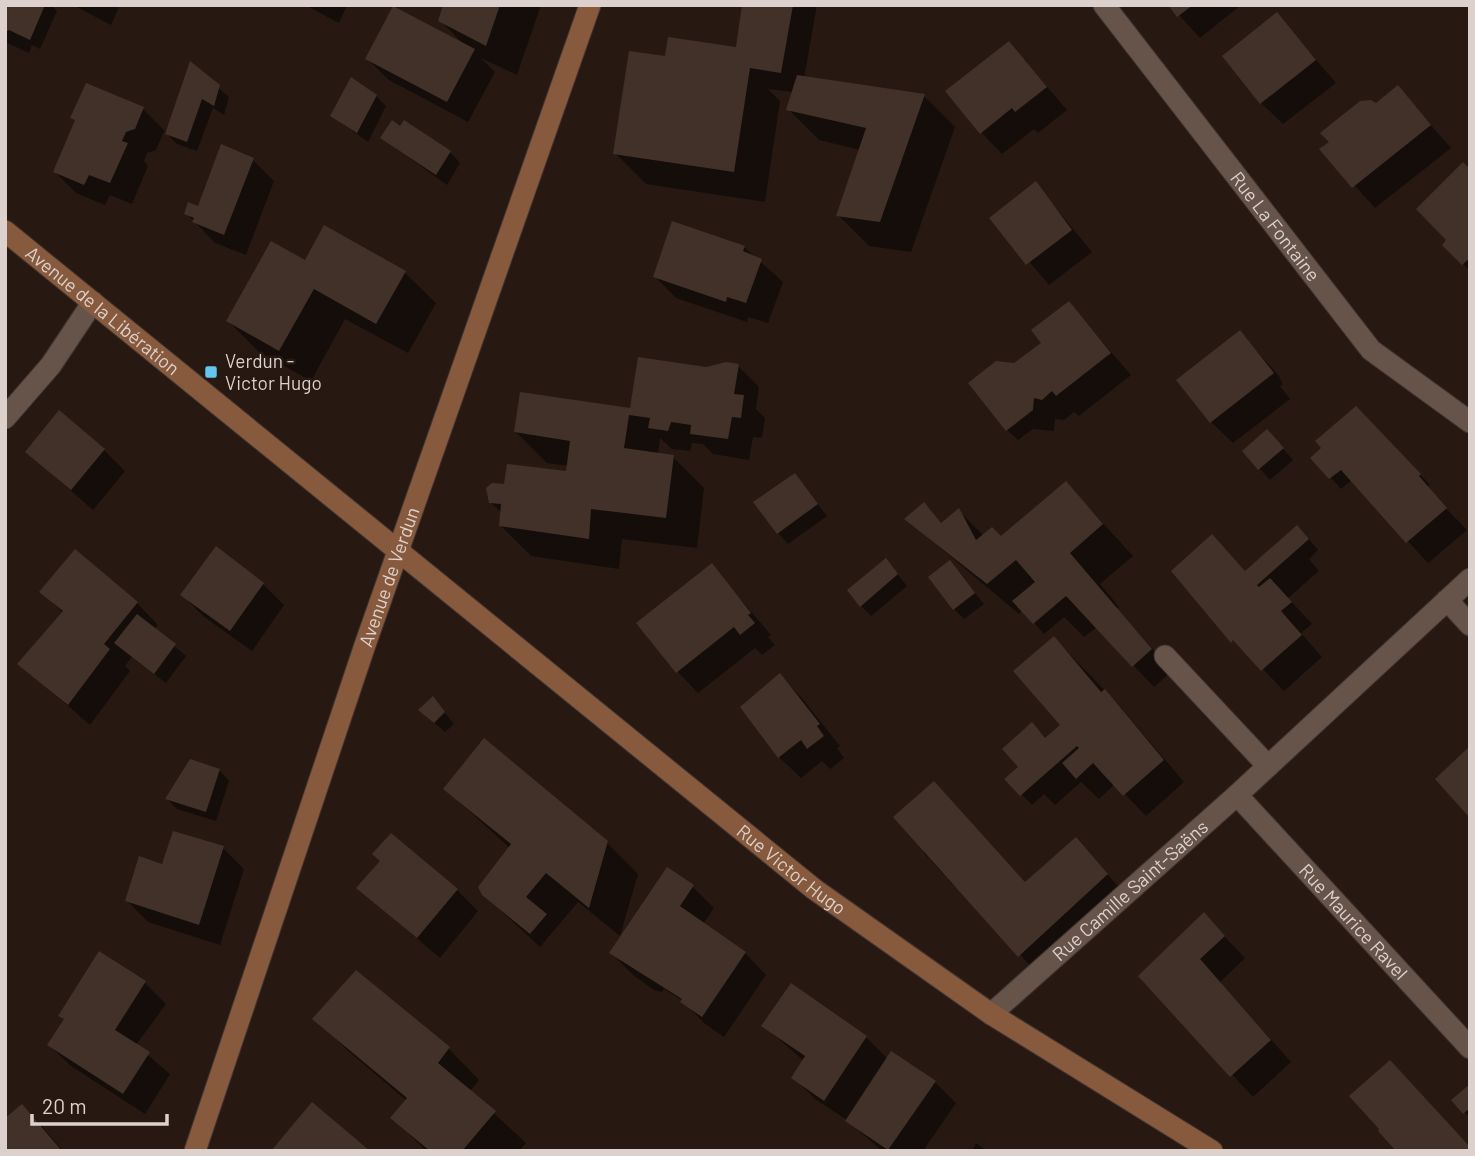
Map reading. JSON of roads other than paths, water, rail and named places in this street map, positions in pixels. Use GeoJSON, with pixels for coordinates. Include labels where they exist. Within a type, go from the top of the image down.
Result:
{"type":"FeatureCollection","features":[{"type":"Feature","properties":{"kind":"street","name":"Avenue de Verdun"},"geometry":{"type":"LineString","coordinates":[[195,1151],[398,548],[590,5]]}},
{"type":"Feature","properties":{"kind":"street","name":"Rue La Fontaine"},"geometry":{"type":"LineString","coordinates":[[1104,5],[1371,350],[1470,422]]}},
{"type":"Feature","properties":{"kind":"street","name":"Avenue de la Libération"},"geometry":{"type":"LineString","coordinates":[[5,231],[398,548]]}},
{"type":"Feature","properties":{"kind":"street"},"geometry":{"type":"LineString","coordinates":[[5,418],[51,365],[93,302]]}},
{"type":"Feature","properties":{"kind":"street","name":"Rue Victor Hugo"},"geometry":{"type":"LineString","coordinates":[[398,548],[814,889],[991,1014],[1212,1151]]}},
{"type":"Feature","properties":{"kind":"street","name":"Rue Camille Saint-Saëns"},"geometry":{"type":"LineString","coordinates":[[991,1014],[1237,795],[1470,579]]}},
{"type":"Feature","properties":{"kind":"street"},"geometry":{"type":"LineString","coordinates":[[1447,600],[1470,625]]}},
{"type":"Feature","properties":{"kind":"street"},"geometry":{"type":"LineString","coordinates":[[1164,656],[1268,766]]}},
{"type":"Feature","properties":{"kind":"street","name":"Rue Maurice Ravel"},"geometry":{"type":"LineString","coordinates":[[1237,795],[1470,1048]]}},
{"type":"Feature","properties":{"kind":"place","name":"Verdun - Victor Hugo"},"geometry":{"type":"Point","coordinates":[211,372]}}]}
